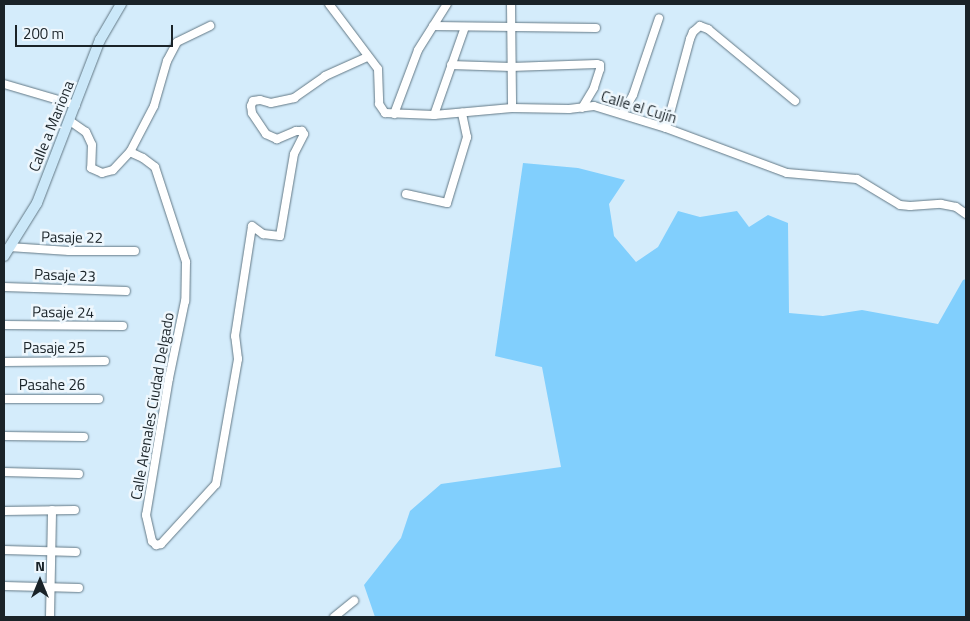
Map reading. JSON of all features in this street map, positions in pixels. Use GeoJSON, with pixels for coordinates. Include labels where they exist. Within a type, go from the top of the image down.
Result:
{"type":"FeatureCollection","features":[{"type":"Feature","properties":{"kind":"main road","name":"Calle a Mariona"},"geometry":{"type":"LineString","coordinates":[[7,251],[37,203],[100,40],[121,4]]}},
{"type":"Feature","properties":{"kind":"street"},"geometry":{"type":"LineString","coordinates":[[328,4],[356,37],[367,57],[379,71],[380,107],[385,113],[394,114],[410,68],[432,26],[447,4]]}},
{"type":"Feature","properties":{"kind":"street"},"geometry":{"type":"LineString","coordinates":[[511,4],[510,67],[512,108]]}},
{"type":"Feature","properties":{"kind":"street"},"geometry":{"type":"LineString","coordinates":[[622,114],[633,95],[658,18]]}},
{"type":"Feature","properties":{"kind":"street"},"geometry":{"type":"LineString","coordinates":[[70,121],[86,132],[92,145],[91,168],[102,173],[113,170],[130,152],[154,106],[167,61],[177,42],[210,26]]}},
{"type":"Feature","properties":{"kind":"street"},"geometry":{"type":"LineString","coordinates":[[432,26],[596,28]]}},
{"type":"Feature","properties":{"kind":"street"},"geometry":{"type":"LineString","coordinates":[[666,128],[690,39],[693,32],[700,26],[708,29],[795,101]]}},
{"type":"Feature","properties":{"kind":"street"},"geometry":{"type":"LineString","coordinates":[[434,115],[465,27]]}},
{"type":"Feature","properties":{"kind":"street","name":"Calle Arenales Ciudad Delgado"},"geometry":{"type":"LineString","coordinates":[[130,152],[144,158],[155,167],[186,262],[185,300],[169,378],[146,515],[152,541],[156,545],[161,544],[216,484],[238,359],[235,336],[252,226],[263,234],[280,236],[294,154],[304,134],[302,131],[296,131],[277,139],[266,134],[252,113],[253,101],[260,100],[271,103],[294,98],[325,76],[367,57]]}},
{"type":"Feature","properties":{"kind":"street"},"geometry":{"type":"LineString","coordinates":[[451,65],[510,67],[600,65],[594,88],[582,108]]}},
{"type":"Feature","properties":{"kind":"street"},"geometry":{"type":"LineString","coordinates":[[4,84],[76,105]]}},
{"type":"Feature","properties":{"kind":"street","name":"Calle el Cujín"},"geometry":{"type":"LineString","coordinates":[[394,114],[434,115],[512,108],[582,108],[594,106],[666,128],[787,173],[852,178],[861,181],[900,204],[910,206],[941,204],[956,207],[966,214]]}},
{"type":"Feature","properties":{"kind":"street"},"geometry":{"type":"LineString","coordinates":[[406,194],[447,203],[467,137],[462,113]]}},
{"type":"Feature","properties":{"kind":"street","name":"Pasaje 22"},"geometry":{"type":"LineString","coordinates":[[7,251],[135,251]]}},
{"type":"Feature","properties":{"kind":"street","name":"Pasaje 23"},"geometry":{"type":"LineString","coordinates":[[4,287],[126,292]]}},
{"type":"Feature","properties":{"kind":"street","name":"Pasaje 24"},"geometry":{"type":"LineString","coordinates":[[4,325],[123,326]]}},
{"type":"Feature","properties":{"kind":"street","name":"Pasaje 25"},"geometry":{"type":"LineString","coordinates":[[4,362],[105,361]]}},
{"type":"Feature","properties":{"kind":"street","name":"Pasahe 26"},"geometry":{"type":"LineString","coordinates":[[4,399],[100,399]]}},
{"type":"Feature","properties":{"kind":"street"},"geometry":{"type":"LineString","coordinates":[[4,436],[84,438]]}},
{"type":"Feature","properties":{"kind":"street"},"geometry":{"type":"LineString","coordinates":[[4,472],[79,474]]}},
{"type":"Feature","properties":{"kind":"street"},"geometry":{"type":"LineString","coordinates":[[4,510],[75,510]]}},
{"type":"Feature","properties":{"kind":"street"},"geometry":{"type":"LineString","coordinates":[[50,617],[52,510]]}},
{"type":"Feature","properties":{"kind":"street"},"geometry":{"type":"LineString","coordinates":[[4,550],[76,552]]}},
{"type":"Feature","properties":{"kind":"street"},"geometry":{"type":"LineString","coordinates":[[4,586],[79,588]]}},
{"type":"Feature","properties":{"kind":"street"},"geometry":{"type":"LineString","coordinates":[[334,617],[354,600]]}},
{"type":"Feature","properties":{"kind":"shaded area"},"geometry":{"type":"Polygon","coordinates":[[[523,163],[578,168],[625,180],[609,204],[614,236],[636,262],[658,247],[678,211],[700,217],[737,211],[749,227],[768,215],[788,223],[789,313],[823,316],[862,310],[938,324],[963,280],[966,279],[966,617],[375,617],[364,585],[401,538],[410,511],[441,484],[561,467],[542,367],[495,356],[523,163]]]}}]}
